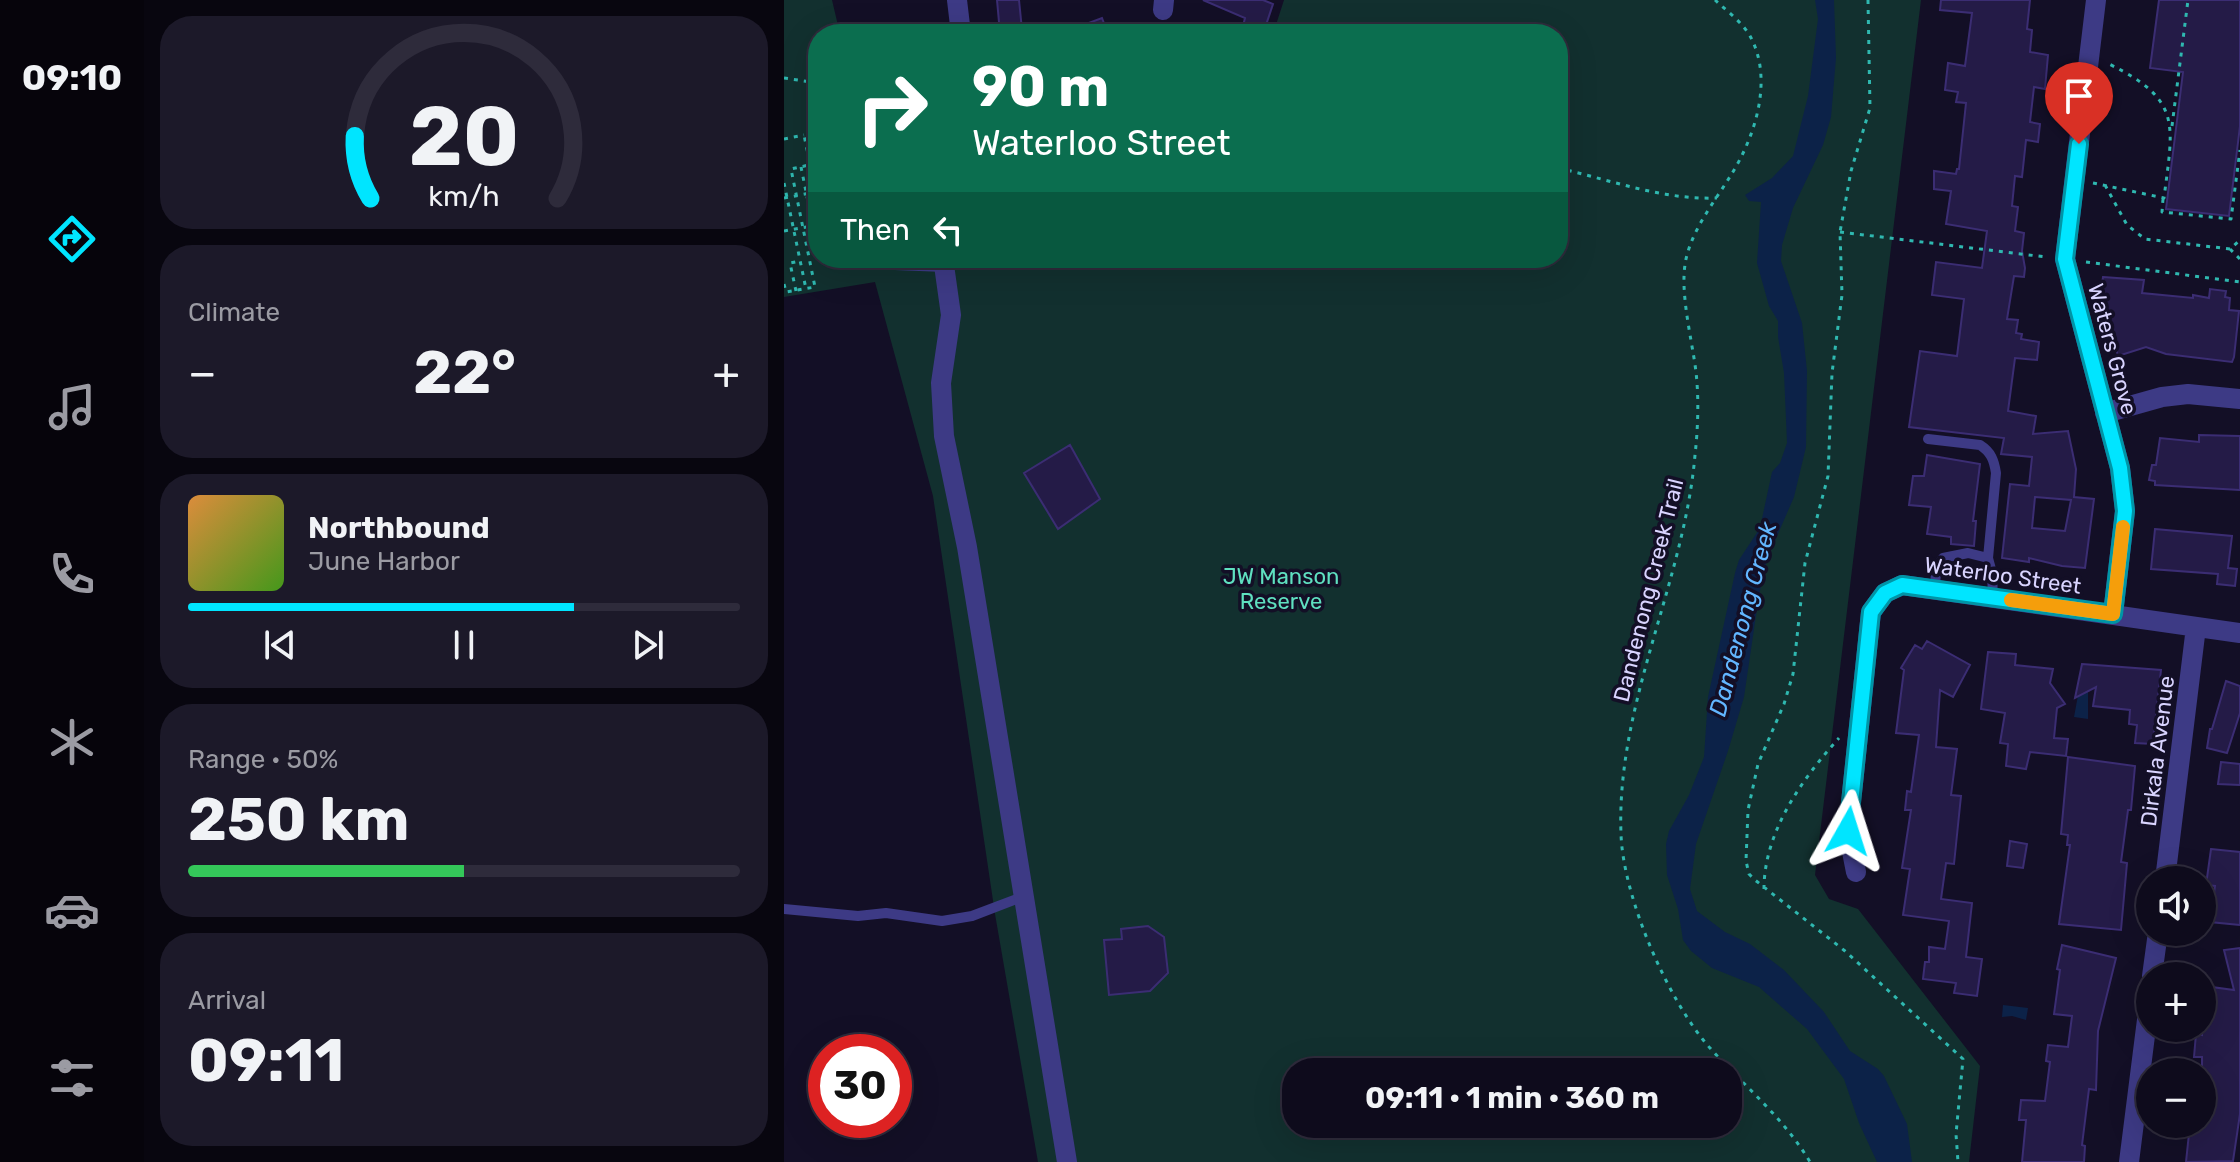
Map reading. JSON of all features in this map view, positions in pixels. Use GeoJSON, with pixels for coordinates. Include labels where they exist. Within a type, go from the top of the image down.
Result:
{"type":"FeatureCollection","features":[{"type":"Feature","properties":{"kind":"street"},"geometry":{"type":"LineString","coordinates":[[957,0],[960,24]]}},
{"type":"Feature","properties":{"kind":"street","name":"Waters Grove"},"geometry":{"type":"LineString","coordinates":[[2096,0],[2065,259],[2120,468],[2125,511],[2113,614]]}},
{"type":"Feature","properties":{"kind":"street"},"geometry":{"type":"LineString","coordinates":[[945,268],[950,329],[941,383],[941,410],[967,547],[1067,1162]]}},
{"type":"Feature","properties":{"kind":"street"},"geometry":{"type":"LineString","coordinates":[[2105,413],[2162,397],[2188,394],[2240,399]]}},
{"type":"Feature","properties":{"kind":"street","name":"Waterloo Street"},"geometry":{"type":"LineString","coordinates":[[1861,713],[1871,612],[1885,593],[1902,585],[2240,633]]}},
{"type":"Feature","properties":{"kind":"street","name":"Dirkala Avenue"},"geometry":{"type":"LineString","coordinates":[[2167,866],[2196,627]]}},
{"type":"Feature","properties":{"kind":"street"},"geometry":{"type":"LineString","coordinates":[[1856,872],[1848,831],[1861,713]]}},
{"type":"Feature","properties":{"kind":"street"},"geometry":{"type":"LineString","coordinates":[[2129,1162],[2144,1042]]}},
{"type":"Feature","properties":{"kind":"lane"},"geometry":{"type":"LineString","coordinates":[[1928,439],[1980,445],[1994,460],[1996,473],[1988,558],[1993,598]]}},
{"type":"Feature","properties":{"kind":"lane"},"geometry":{"type":"LineString","coordinates":[[1935,590],[1936,568],[1943,558],[1968,553],[1988,558]]}},
{"type":"Feature","properties":{"kind":"lane"},"geometry":{"type":"LineString","coordinates":[[784,909],[858,916],[886,913],[942,921],[972,916],[1022,897]]}},
{"type":"Feature","properties":{"kind":"path","name":"Dandenong Creek Trail"},"geometry":{"type":"LineString","coordinates":[[1715,0],[1750,36],[1759,59],[1761,80],[1750,138],[1699,227],[1686,259],[1685,286],[1696,378],[1695,455],[1677,551],[1627,748],[1621,832],[1623,862],[1643,930],[1683,1011],[1708,1046],[1777,1117],[1810,1162]]}},
{"type":"Feature","properties":{"kind":"path"},"geometry":{"type":"LineString","coordinates":[[1868,0],[1870,108],[1848,181],[1840,232],[1842,295],[1832,373],[1826,488],[1805,563],[1793,674],[1784,704],[1758,764],[1748,810],[1746,861],[1749,874],[1764,889],[1845,951],[1899,1003],[1959,1053],[1964,1065],[1956,1134],[1958,1162]]}},
{"type":"Feature","properties":{"kind":"path"},"geometry":{"type":"LineString","coordinates":[[2188,0],[2162,212],[2231,219],[2240,150]]}},
{"type":"Feature","properties":{"kind":"path"},"geometry":{"type":"LineString","coordinates":[[2106,62],[2156,93],[2171,125],[2171,138]]}},
{"type":"Feature","properties":{"kind":"path"},"geometry":{"type":"LineString","coordinates":[[784,78],[808,82]]}},
{"type":"Feature","properties":{"kind":"path"},"geometry":{"type":"LineString","coordinates":[[784,139],[808,134]]}},
{"type":"Feature","properties":{"kind":"path"},"geometry":{"type":"LineString","coordinates":[[804,135],[808,155]]}},
{"type":"Feature","properties":{"kind":"path"},"geometry":{"type":"LineString","coordinates":[[784,170],[808,165]]}},
{"type":"Feature","properties":{"kind":"path"},"geometry":{"type":"LineString","coordinates":[[801,167],[808,197]]}},
{"type":"Feature","properties":{"kind":"path"},"geometry":{"type":"LineString","coordinates":[[791,169],[808,253]]}},
{"type":"Feature","properties":{"kind":"path"},"geometry":{"type":"LineString","coordinates":[[1568,171],[1638,189],[1693,198],[1717,198]]}},
{"type":"Feature","properties":{"kind":"path"},"geometry":{"type":"LineString","coordinates":[[784,183],[806,289]]}},
{"type":"Feature","properties":{"kind":"path"},"geometry":{"type":"LineString","coordinates":[[2091,183],[2164,198]]}},
{"type":"Feature","properties":{"kind":"path"},"geometry":{"type":"LineString","coordinates":[[2105,185],[2127,225],[2145,239],[2230,249],[2240,259]]}},
{"type":"Feature","properties":{"kind":"path"},"geometry":{"type":"LineString","coordinates":[[786,198],[807,194]]}},
{"type":"Feature","properties":{"kind":"path"},"geometry":{"type":"LineString","coordinates":[[784,231],[808,227]]}},
{"type":"Feature","properties":{"kind":"path"},"geometry":{"type":"LineString","coordinates":[[1840,232],[2240,282]]}},
{"type":"Feature","properties":{"kind":"path"},"geometry":{"type":"LineString","coordinates":[[2230,249],[2240,240]]}},
{"type":"Feature","properties":{"kind":"path"},"geometry":{"type":"LineString","coordinates":[[796,291],[790,263],[800,261]]}},
{"type":"Feature","properties":{"kind":"path"},"geometry":{"type":"LineString","coordinates":[[784,284],[786,292],[815,287],[811,268]]}},
{"type":"Feature","properties":{"kind":"path"},"geometry":{"type":"LineString","coordinates":[[1764,889],[1767,855],[1784,815],[1823,755],[1861,713]]}},
{"type":"Feature","properties":{"kind":"green space","name":"JW Manson Reserve"},"geometry":{"type":"Polygon","coordinates":[[[784,0],[832,0],[838,24],[808,24],[808,268],[1568,268],[1568,24],[1276,24],[1284,0],[1921,0],[1815,875],[1829,899],[1858,909],[1980,1066],[1969,1162],[1038,1162],[995,914],[933,496],[875,282],[784,297],[784,0]]]}},
{"type":"Feature","properties":{"kind":"water","name":"Dandenong Creek"},"geometry":{"type":"Polygon","coordinates":[[[1815,0],[1834,0],[1836,58],[1831,117],[1823,145],[1793,208],[1782,245],[1781,261],[1802,323],[1807,371],[1806,447],[1794,497],[1767,559],[1744,697],[1696,844],[1690,889],[1697,911],[1725,932],[1750,944],[1784,970],[1824,1012],[1850,1051],[1884,1076],[1907,1124],[1912,1162],[1877,1162],[1844,1079],[1807,1029],[1759,987],[1712,968],[1691,951],[1683,940],[1678,909],[1667,875],[1666,844],[1669,831],[1689,795],[1704,757],[1708,697],[1735,573],[1739,560],[1760,528],[1772,472],[1780,463],[1787,443],[1778,321],[1769,306],[1757,263],[1761,202],[1749,201],[1745,195],[1772,178],[1793,156],[1808,96],[1818,19],[1815,0]]]}},
{"type":"Feature","properties":{"kind":"water"},"geometry":{"type":"Polygon","coordinates":[[[2079,690],[2088,692],[2088,719],[2074,717],[2079,690]]]}},
{"type":"Feature","properties":{"kind":"water"},"geometry":{"type":"Polygon","coordinates":[[[2003,1005],[2028,1008],[2026,1020],[2002,1017],[2003,1005]]]}},
{"type":"Feature","properties":{"kind":"building"},"geometry":{"type":"Polygon","coordinates":[[[997,0],[1019,0],[1021,24],[999,24],[997,0]]]}},
{"type":"Feature","properties":{"kind":"building"},"geometry":{"type":"Polygon","coordinates":[[[1203,0],[1263,0],[1273,4],[1266,24],[1244,24],[1245,18],[1203,0]]]}},
{"type":"Feature","properties":{"kind":"building"},"geometry":{"type":"Polygon","coordinates":[[[1941,0],[2030,0],[2027,29],[2032,30],[2030,52],[2048,55],[2045,89],[2034,87],[2030,122],[2040,124],[2038,142],[2026,140],[2022,177],[2015,176],[2012,206],[2018,207],[2015,231],[2024,233],[2022,251],[2025,268],[2024,277],[2014,276],[2007,319],[2018,320],[2016,333],[2022,334],[2021,339],[2039,342],[2037,360],[2015,358],[2008,411],[2036,416],[2033,434],[2068,431],[2076,469],[2074,497],[2094,499],[2085,568],[2029,558],[2029,562],[2002,558],[2010,484],[2029,486],[2032,457],[2001,454],[2004,438],[1909,427],[1920,351],[1957,356],[1964,299],[1932,295],[1936,262],[1982,268],[1987,231],[1946,224],[1951,191],[1934,189],[1934,171],[1956,174],[1959,169],[1966,103],[1956,102],[1958,92],[1945,90],[1948,63],[1965,66],[1972,13],[1940,10],[1941,0]],[[2035,497],[2032,528],[2065,531],[2071,500],[2035,497]]]}},
{"type":"Feature","properties":{"kind":"building"},"geometry":{"type":"Polygon","coordinates":[[[2159,0],[2240,0],[2240,126],[2229,216],[2166,209],[2183,72],[2150,68],[2159,0]]]}},
{"type":"Feature","properties":{"kind":"building"},"geometry":{"type":"Polygon","coordinates":[[[1102,18],[1104,24],[1086,24],[1102,18]]]}},
{"type":"Feature","properties":{"kind":"building"},"geometry":{"type":"Polygon","coordinates":[[[2103,277],[2144,280],[2142,293],[2209,298],[2210,289],[2226,291],[2225,297],[2230,298],[2229,310],[2239,311],[2232,362],[2166,354],[2146,347],[2118,356],[2103,302],[2100,301],[2103,277]]]}},
{"type":"Feature","properties":{"kind":"building"},"geometry":{"type":"Polygon","coordinates":[[[2199,435],[2240,436],[2240,490],[2155,485],[2155,481],[2149,480],[2152,465],[2156,465],[2160,438],[2199,442],[2199,435]]]}},
{"type":"Feature","properties":{"kind":"building"},"geometry":{"type":"Polygon","coordinates":[[[1070,445],[1100,499],[1058,529],[1024,473],[1070,445]]]}},
{"type":"Feature","properties":{"kind":"building"},"geometry":{"type":"Polygon","coordinates":[[[1927,455],[1980,464],[1973,521],[1976,521],[1974,546],[1951,544],[1951,537],[1927,534],[1931,507],[1909,505],[1913,476],[1924,476],[1927,455]]]}},
{"type":"Feature","properties":{"kind":"building"},"geometry":{"type":"Polygon","coordinates":[[[2155,529],[2232,536],[2228,568],[2237,569],[2235,586],[2217,584],[2218,574],[2151,569],[2155,529]]]}},
{"type":"Feature","properties":{"kind":"building"},"geometry":{"type":"Polygon","coordinates":[[[1927,641],[1970,665],[1953,697],[1940,690],[1936,747],[1957,749],[1951,795],[1961,796],[1954,864],[1946,863],[1941,899],[1972,903],[1966,957],[1982,959],[1977,996],[1954,993],[1956,983],[1923,979],[1925,962],[1929,962],[1929,947],[1945,949],[1949,921],[1903,915],[1910,869],[1902,868],[1911,810],[1905,810],[1907,791],[1911,792],[1919,735],[1896,733],[1904,670],[1901,668],[1915,645],[1922,649],[1927,641]]]}},
{"type":"Feature","properties":{"kind":"building"},"geometry":{"type":"Polygon","coordinates":[[[1988,652],[2016,654],[2015,665],[2053,669],[2050,683],[2065,704],[2057,708],[2054,738],[2068,739],[2066,756],[2030,752],[2026,769],[2006,766],[2008,744],[2000,743],[2005,713],[1981,709],[1988,652]]]}},
{"type":"Feature","properties":{"kind":"building"},"geometry":{"type":"Polygon","coordinates":[[[2082,664],[2161,670],[2153,744],[2135,743],[2137,725],[2129,724],[2130,710],[2093,706],[2096,687],[2075,698],[2082,664]]]}},
{"type":"Feature","properties":{"kind":"building"},"geometry":{"type":"Polygon","coordinates":[[[2226,681],[2240,686],[2240,713],[2227,753],[2207,748],[2226,681]]]}},
{"type":"Feature","properties":{"kind":"building"},"geometry":{"type":"Polygon","coordinates":[[[2068,757],[2135,766],[2121,862],[2127,863],[2121,930],[2059,924],[2070,845],[2067,845],[2068,835],[2061,834],[2068,757]]]}},
{"type":"Feature","properties":{"kind":"building"},"geometry":{"type":"Polygon","coordinates":[[[2221,762],[2240,764],[2240,785],[2218,784],[2221,762]]]}},
{"type":"Feature","properties":{"kind":"building"},"geometry":{"type":"Polygon","coordinates":[[[2010,841],[2027,844],[2023,868],[2007,866],[2010,841]]]}},
{"type":"Feature","properties":{"kind":"building"},"geometry":{"type":"Polygon","coordinates":[[[2211,849],[2240,852],[2240,925],[2216,923],[2216,866],[2209,866],[2211,849]]]}},
{"type":"Feature","properties":{"kind":"building"},"geometry":{"type":"Polygon","coordinates":[[[1148,926],[1164,937],[1168,973],[1150,991],[1109,995],[1104,940],[1122,939],[1121,929],[1148,926]]]}},
{"type":"Feature","properties":{"kind":"building"},"geometry":{"type":"Polygon","coordinates":[[[2062,945],[2116,958],[2098,1031],[2096,1090],[2089,1089],[2082,1145],[2085,1146],[2084,1162],[2022,1162],[2026,1120],[2019,1120],[2021,1100],[2045,1101],[2050,1062],[2046,1061],[2048,1045],[2068,1047],[2072,1016],[2054,1014],[2062,945]]]}},
{"type":"Feature","properties":{"kind":"building"},"geometry":{"type":"Polygon","coordinates":[[[2240,948],[2240,1114],[2233,1161],[2186,1162],[2189,1138],[2216,1138],[2216,1058],[2194,1057],[2195,1042],[2216,1042],[2216,988],[2234,990],[2224,950],[2240,948]]]}},
{"type":"Feature","properties":{"kind":"slow traffic"},"geometry":{"type":"LineString","coordinates":[[2011,600],[2113,614],[2123,527]]}},
{"type":"Feature","properties":{"kind":"route"},"geometry":{"type":"LineString","coordinates":[[1848,831],[1871,612],[1885,593],[1902,585],[2113,614],[2125,511],[2120,468],[2065,259],[2079,144]]}}]}
